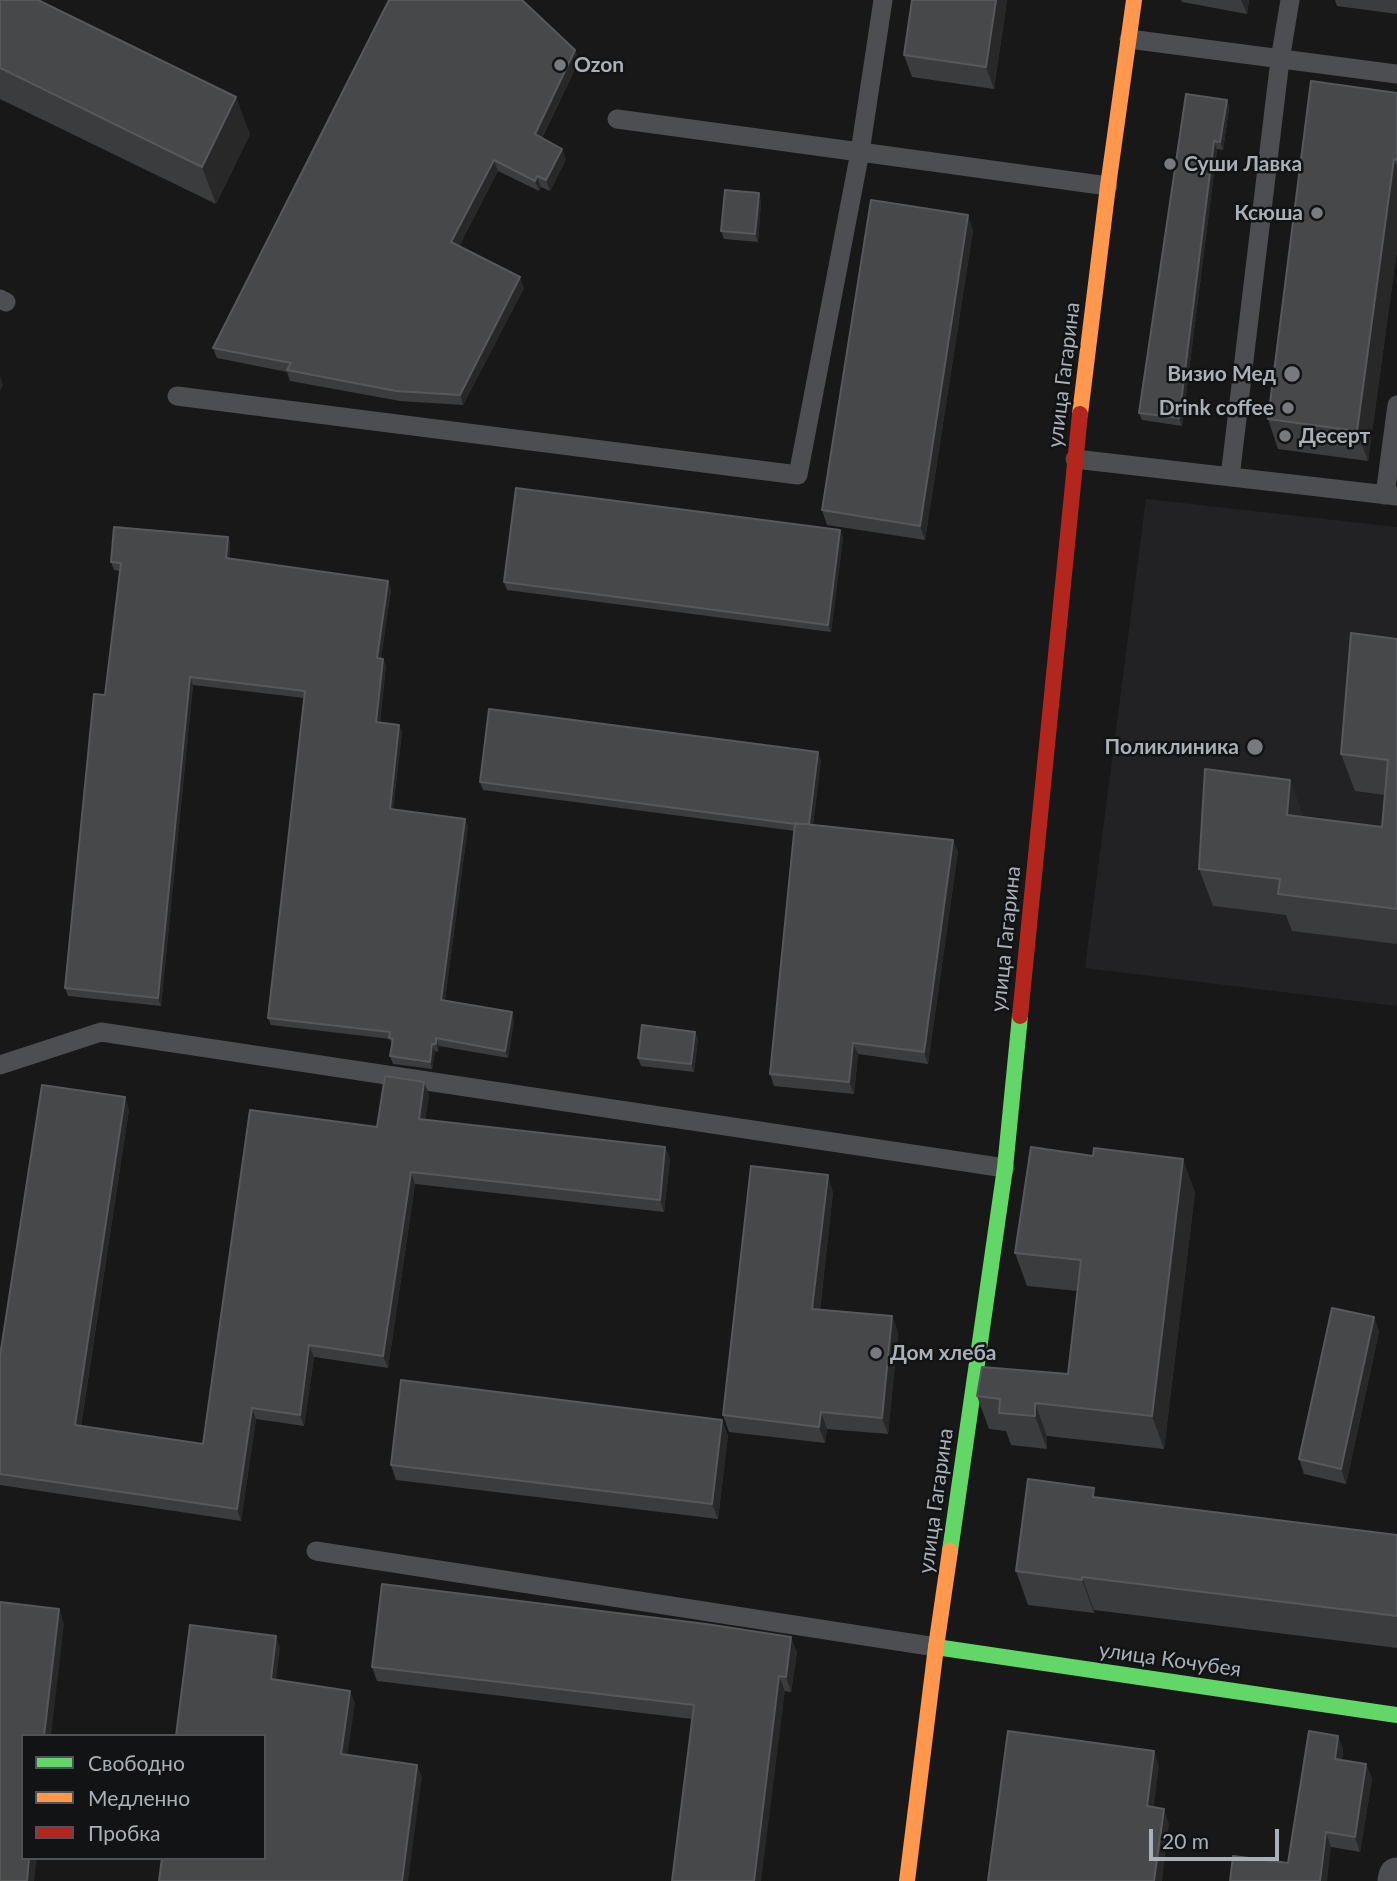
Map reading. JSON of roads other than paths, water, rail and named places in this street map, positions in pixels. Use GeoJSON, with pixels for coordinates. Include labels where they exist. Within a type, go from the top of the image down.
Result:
{"type":"FeatureCollection","features":[{"type":"Feature","properties":{"kind":"street","name":"улица Гагарина"},"geometry":{"type":"LineString","coordinates":[[907,1881],[936,1647],[1005,1168],[1075,459],[1134,0]]}},
{"type":"Feature","properties":{"kind":"street","name":"улица Кочубея"},"geometry":{"type":"LineString","coordinates":[[936,1647],[1397,1715]]}},
{"type":"Feature","properties":{"kind":"lane"},"geometry":{"type":"LineString","coordinates":[[177,396],[798,475],[860,152],[883,0]]}},
{"type":"Feature","properties":{"kind":"lane"},"geometry":{"type":"LineString","coordinates":[[1230,477],[1280,60],[1290,0]]}},
{"type":"Feature","properties":{"kind":"lane"},"geometry":{"type":"LineString","coordinates":[[1129,39],[1397,74]]}},
{"type":"Feature","properties":{"kind":"lane"},"geometry":{"type":"LineString","coordinates":[[617,119],[1108,186]]}},
{"type":"Feature","properties":{"kind":"lane"},"geometry":{"type":"LineString","coordinates":[[1075,459],[1391,496],[1397,405]]}},
{"type":"Feature","properties":{"kind":"lane"},"geometry":{"type":"LineString","coordinates":[[0,1065],[101,1032],[1005,1168]]}},
{"type":"Feature","properties":{"kind":"lane"},"geometry":{"type":"LineString","coordinates":[[316,1551],[936,1647]]}},
{"type":"Feature","properties":{"kind":"place","name":"Ozon"},"geometry":{"type":"Point","coordinates":[560,65]}},
{"type":"Feature","properties":{"kind":"place","name":"Суши Лавка"},"geometry":{"type":"Point","coordinates":[1170,164]}},
{"type":"Feature","properties":{"kind":"place","name":"Ксюша"},"geometry":{"type":"Point","coordinates":[1317,213]}},
{"type":"Feature","properties":{"kind":"place","name":"Визио Мед"},"geometry":{"type":"Point","coordinates":[1292,374]}},
{"type":"Feature","properties":{"kind":"place","name":"Drink coffee"},"geometry":{"type":"Point","coordinates":[1288,408]}},
{"type":"Feature","properties":{"kind":"place","name":"Десерт"},"geometry":{"type":"Point","coordinates":[1285,436]}},
{"type":"Feature","properties":{"kind":"place","name":"Поликлиника"},"geometry":{"type":"Point","coordinates":[1255,747]}},
{"type":"Feature","properties":{"kind":"place","name":"Дом хлеба"},"geometry":{"type":"Point","coordinates":[876,1353]}}]}
